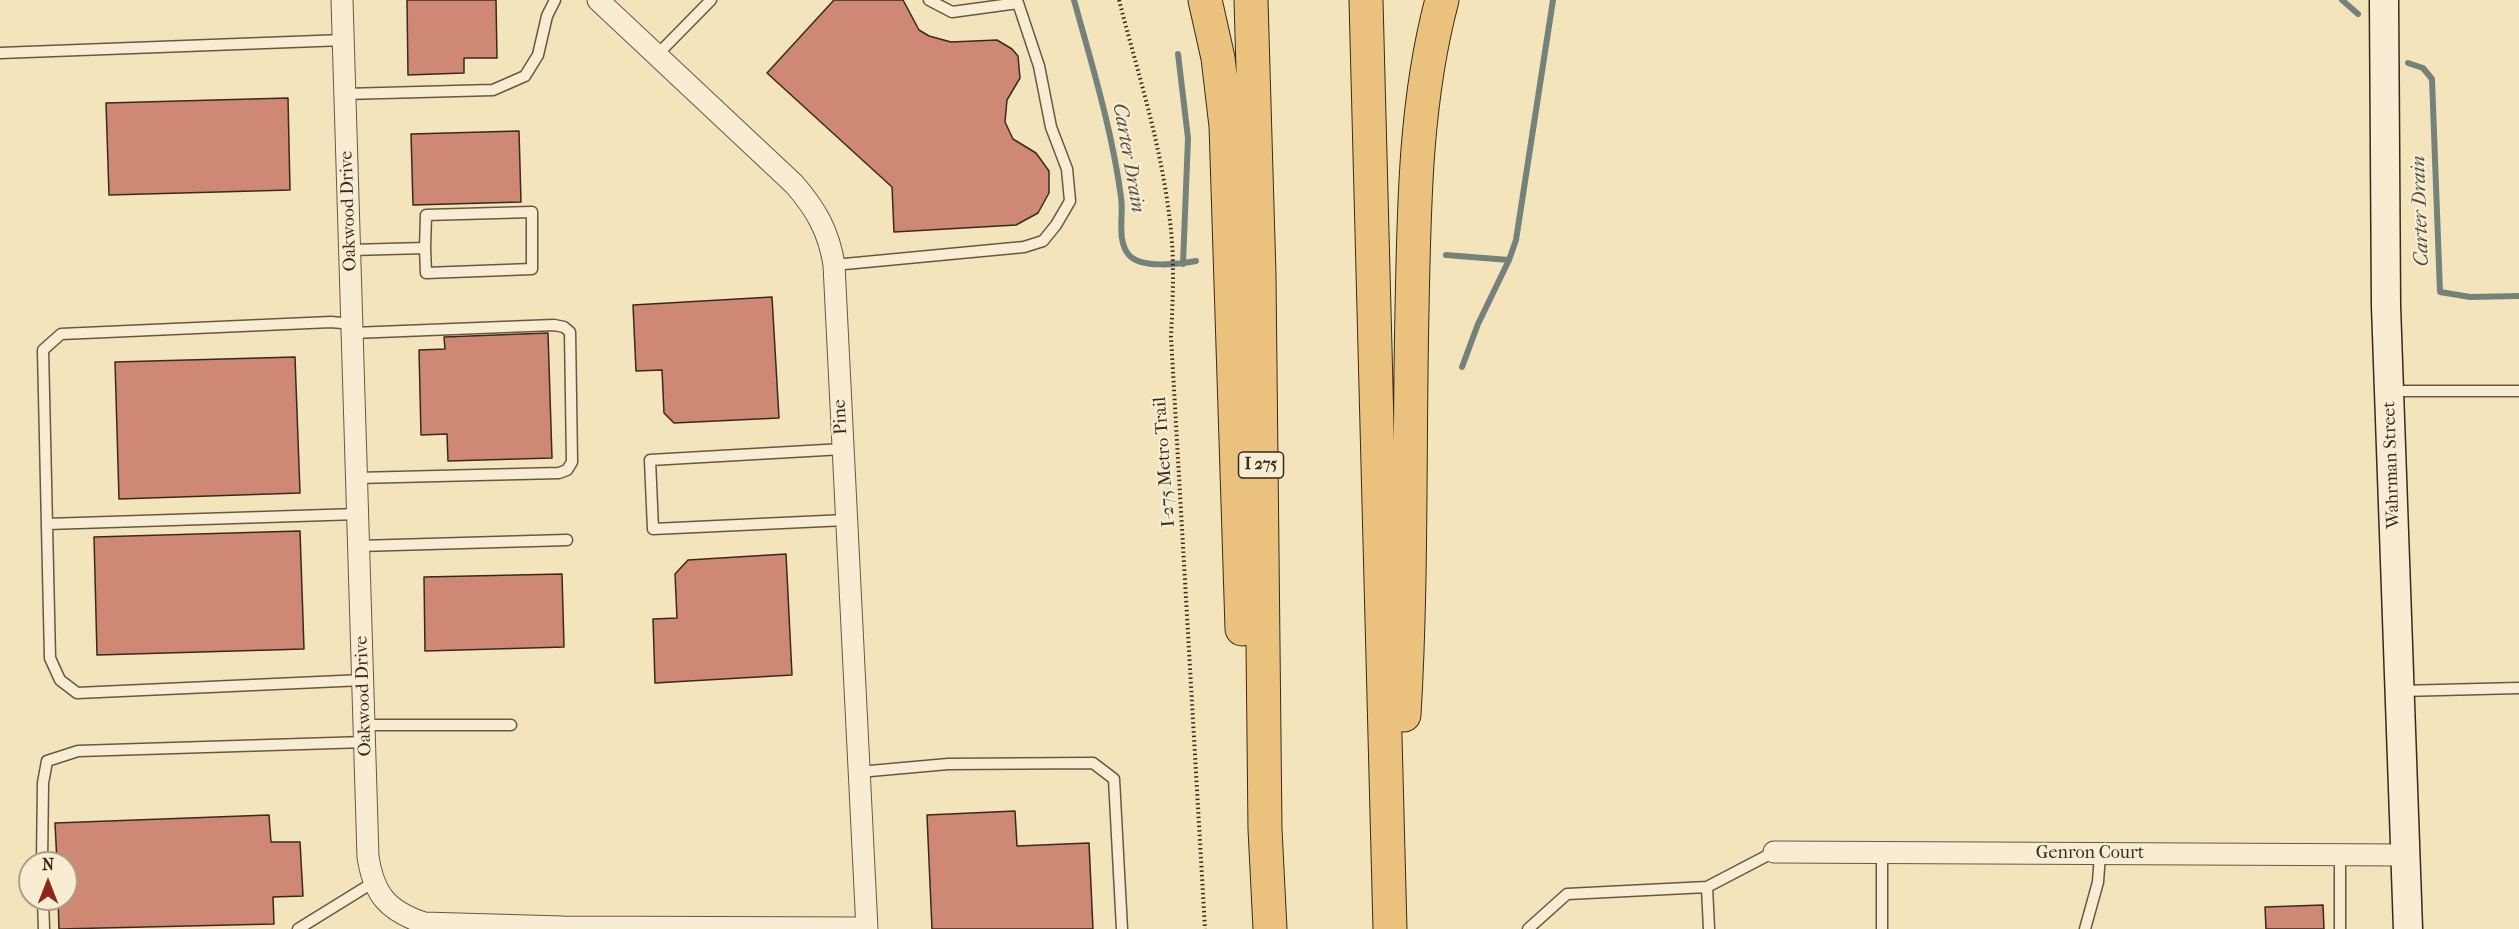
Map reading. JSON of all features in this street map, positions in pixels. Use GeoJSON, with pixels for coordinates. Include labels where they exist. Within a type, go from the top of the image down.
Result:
{"type":"FeatureCollection","features":[{"type":"Feature","properties":{"kind":"highway"},"geometry":{"type":"LineString","coordinates":[[1205,0],[1218,58],[1226,126],[1240,594],[1246,717],[1265,829]]}},
{"type":"Feature","properties":{"kind":"highway","name":"I 275"},"geometry":{"type":"LineString","coordinates":[[1251,0],[1259,275],[1265,829],[1270,929]]}},
{"type":"Feature","properties":{"kind":"highway"},"geometry":{"type":"LineString","coordinates":[[1366,0],[1390,929]]}},
{"type":"Feature","properties":{"kind":"highway"},"geometry":{"type":"LineString","coordinates":[[1386,767],[1404,719],[1408,650],[1413,259],[1419,124],[1442,0]]}},
{"type":"Feature","properties":{"kind":"street","name":"Oakwood Drive"},"geometry":{"type":"LineString","coordinates":[[342,0],[368,857],[374,882],[387,903],[402,915],[424,923],[563,928],[867,928]]}},
{"type":"Feature","properties":{"kind":"street","name":"Pine"},"geometry":{"type":"LineString","coordinates":[[598,0],[794,184],[811,203],[822,220],[828,236],[834,265],[867,928]]}},
{"type":"Feature","properties":{"kind":"street","name":"Wahrman Street"},"geometry":{"type":"LineString","coordinates":[[2384,0],[2386,306],[2408,929]]}},
{"type":"Feature","properties":{"kind":"street","name":"Genron Court"},"geometry":{"type":"LineString","coordinates":[[1774,852],[2405,855]]}},
{"type":"Feature","properties":{"kind":"lane"},"geometry":{"type":"LineString","coordinates":[[345,94],[493,90],[525,76],[538,55],[547,16],[555,0]]}},
{"type":"Feature","properties":{"kind":"lane"},"geometry":{"type":"LineString","coordinates":[[657,55],[711,0]]}},
{"type":"Feature","properties":{"kind":"lane"},"geometry":{"type":"LineString","coordinates":[[834,265],[1024,247],[1043,241],[1056,225],[1070,201],[1066,169],[1052,127],[1039,66],[1018,3],[952,12],[929,0]]}},
{"type":"Feature","properties":{"kind":"lane"},"geometry":{"type":"LineString","coordinates":[[0,53],[344,40]]}},
{"type":"Feature","properties":{"kind":"lane"},"geometry":{"type":"LineString","coordinates":[[532,212],[532,269],[426,273],[425,248],[426,215],[532,212]]}},
{"type":"Feature","properties":{"kind":"lane"},"geometry":{"type":"LineString","coordinates":[[351,250],[425,248]]}},
{"type":"Feature","properties":{"kind":"lane"},"geometry":{"type":"LineString","coordinates":[[357,478],[560,473],[567,470],[572,462],[570,332],[564,327],[554,326],[353,328],[331,322],[62,334],[43,350],[50,658],[60,680],[78,693],[363,680]]}},
{"type":"Feature","properties":{"kind":"lane"},"geometry":{"type":"LineString","coordinates":[[2389,391],[2519,391]]}},
{"type":"Feature","properties":{"kind":"lane"},"geometry":{"type":"LineString","coordinates":[[843,449],[650,460],[653,529],[846,520]]}},
{"type":"Feature","properties":{"kind":"lane"},"geometry":{"type":"LineString","coordinates":[[47,524],[358,514]]}},
{"type":"Feature","properties":{"kind":"lane"},"geometry":{"type":"LineString","coordinates":[[359,546],[567,540]]}},
{"type":"Feature","properties":{"kind":"lane"},"geometry":{"type":"LineString","coordinates":[[2400,691],[2519,688]]}},
{"type":"Feature","properties":{"kind":"lane"},"geometry":{"type":"LineString","coordinates":[[42,851],[43,783],[47,761],[78,751],[511,725]]}},
{"type":"Feature","properties":{"kind":"lane"},"geometry":{"type":"LineString","coordinates":[[859,772],[948,764],[1093,763],[1114,779],[1122,929]]}},
{"type":"Feature","properties":{"kind":"lane"},"geometry":{"type":"LineString","coordinates":[[1528,929],[1568,894],[1707,887],[1774,852]]}},
{"type":"Feature","properties":{"kind":"lane"},"geometry":{"type":"LineString","coordinates":[[1882,853],[1882,929]]}},
{"type":"Feature","properties":{"kind":"lane"},"geometry":{"type":"LineString","coordinates":[[2085,929],[2098,882],[2100,854]]}},
{"type":"Feature","properties":{"kind":"lane"},"geometry":{"type":"LineString","coordinates":[[2340,855],[2340,929]]}},
{"type":"Feature","properties":{"kind":"lane"},"geometry":{"type":"LineString","coordinates":[[298,929],[374,882]]}},
{"type":"Feature","properties":{"kind":"lane"},"geometry":{"type":"LineString","coordinates":[[1707,887],[1709,929]]}},
{"type":"Feature","properties":{"kind":"lane"},"geometry":{"type":"LineString","coordinates":[[43,911],[44,929]]}},
{"type":"Feature","properties":{"kind":"path","name":"I-275 Metro Trail"},"geometry":{"type":"LineString","coordinates":[[1119,0],[1156,146],[1170,214],[1173,282],[1171,337],[1205,929]]}},
{"type":"Feature","properties":{"kind":"building"},"geometry":{"type":"Polygon","coordinates":[[[407,0],[496,0],[497,58],[464,58],[464,73],[408,75],[407,0]]]}},
{"type":"Feature","properties":{"kind":"building"},"geometry":{"type":"Polygon","coordinates":[[[834,0],[903,0],[919,30],[929,36],[951,42],[997,40],[1012,49],[1018,56],[1020,78],[1007,100],[1005,122],[1013,139],[1036,153],[1049,171],[1049,193],[1038,213],[1016,225],[894,232],[892,187],[767,73],[834,0]]]}},
{"type":"Feature","properties":{"kind":"building"},"geometry":{"type":"Polygon","coordinates":[[[288,98],[290,190],[109,195],[106,103],[288,98]]]}},
{"type":"Feature","properties":{"kind":"building"},"geometry":{"type":"Polygon","coordinates":[[[519,131],[521,202],[413,205],[411,134],[519,131]]]}},
{"type":"Feature","properties":{"kind":"building"},"geometry":{"type":"Polygon","coordinates":[[[772,297],[779,418],[674,423],[664,413],[662,370],[636,371],[633,305],[772,297]]]}},
{"type":"Feature","properties":{"kind":"building"},"geometry":{"type":"Polygon","coordinates":[[[548,333],[552,458],[448,461],[447,434],[421,435],[419,350],[445,349],[444,337],[548,333]]]}},
{"type":"Feature","properties":{"kind":"building"},"geometry":{"type":"Polygon","coordinates":[[[295,357],[300,493],[119,499],[115,362],[295,357]]]}},
{"type":"Feature","properties":{"kind":"building"},"geometry":{"type":"Polygon","coordinates":[[[300,531],[304,649],[97,655],[94,537],[300,531]]]}},
{"type":"Feature","properties":{"kind":"building"},"geometry":{"type":"Polygon","coordinates":[[[786,554],[792,675],[655,683],[653,619],[677,618],[675,574],[688,560],[786,554]]]}},
{"type":"Feature","properties":{"kind":"building"},"geometry":{"type":"Polygon","coordinates":[[[562,574],[564,647],[425,651],[424,577],[562,574]]]}},
{"type":"Feature","properties":{"kind":"building"},"geometry":{"type":"Polygon","coordinates":[[[1015,811],[1017,846],[1089,843],[1093,929],[932,929],[927,815],[1015,811]]]}},
{"type":"Feature","properties":{"kind":"building"},"geometry":{"type":"Polygon","coordinates":[[[269,815],[271,842],[300,842],[303,896],[273,897],[274,924],[59,929],[58,911],[78,911],[78,851],[56,851],[55,823],[269,815]]]}},
{"type":"Feature","properties":{"kind":"building"},"geometry":{"type":"Polygon","coordinates":[[[2323,905],[2324,929],[2266,929],[2265,907],[2323,905]]]}},
{"type":"Feature","properties":{"kind":"waterway","name":"Carter Drain"},"geometry":{"type":"LineString","coordinates":[[1074,0],[1112,147],[1122,204],[1122,235],[1125,249],[1135,259],[1151,264],[1196,261]]}},
{"type":"Feature","properties":{"kind":"waterway","name":"Carter Drain"},"geometry":{"type":"LineString","coordinates":[[1462,367],[1478,324],[1509,260],[1516,240],[1553,0]]}},
{"type":"Feature","properties":{"kind":"waterway","name":"Carter Drain"},"geometry":{"type":"LineString","coordinates":[[2342,0],[2358,14]]}},
{"type":"Feature","properties":{"kind":"waterway"},"geometry":{"type":"LineString","coordinates":[[1178,54],[1188,138],[1183,264]]}},
{"type":"Feature","properties":{"kind":"waterway","name":"Carter Drain"},"geometry":{"type":"LineString","coordinates":[[2408,63],[2423,68],[2432,79],[2440,292],[2470,297],[2519,296]]}},
{"type":"Feature","properties":{"kind":"waterway","name":"Carter Drain"},"geometry":{"type":"LineString","coordinates":[[1446,255],[1509,260]]}}]}
